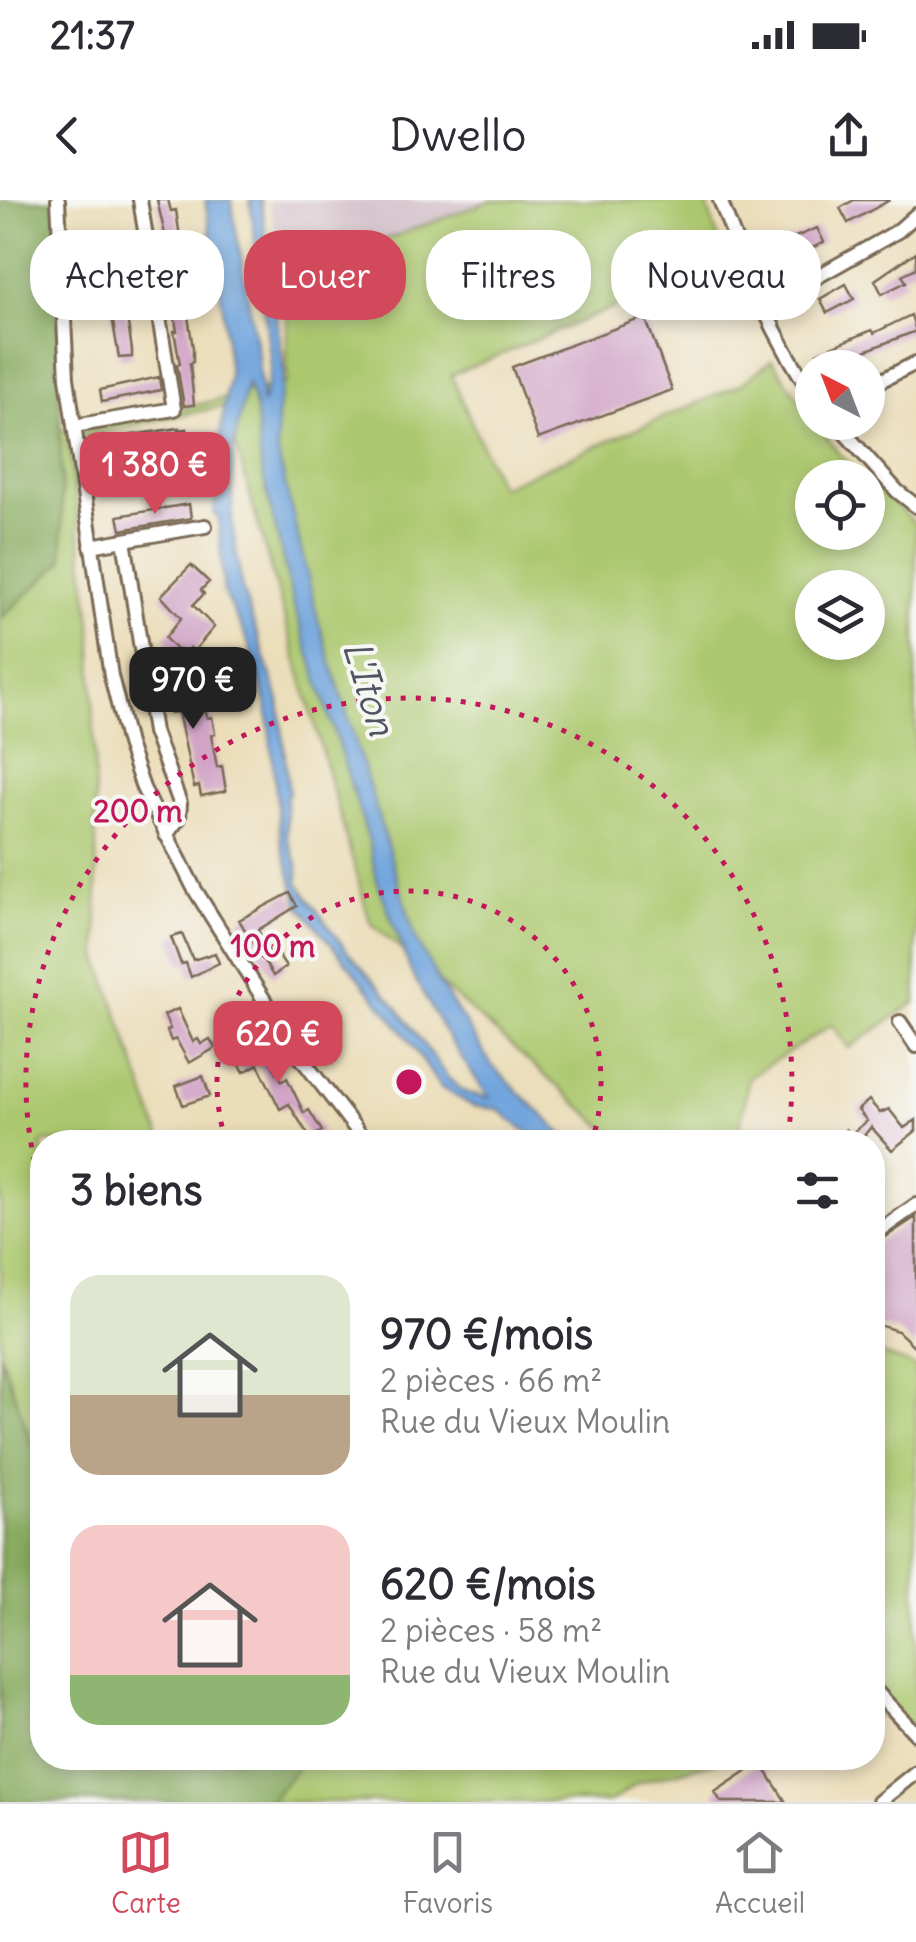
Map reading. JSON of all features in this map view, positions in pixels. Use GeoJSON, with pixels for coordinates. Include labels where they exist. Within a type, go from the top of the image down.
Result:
{"type":"FeatureCollection","features":[{"type":"Feature","properties":{"kind":"street"},"geometry":{"type":"LineString","coordinates":[[58,200],[67,378],[111,676],[128,744],[143,788],[195,890],[298,1054],[357,1130]]}},
{"type":"Feature","properties":{"kind":"street"},"geometry":{"type":"LineString","coordinates":[[74,426],[174,408],[140,200]]}},
{"type":"Feature","properties":{"kind":"street"},"geometry":{"type":"LineString","coordinates":[[720,200],[732,230]]}},
{"type":"Feature","properties":{"kind":"street"},"geometry":{"type":"LineString","coordinates":[[821,275],[898,231],[916,214]]}},
{"type":"Feature","properties":{"kind":"street"},"geometry":{"type":"LineString","coordinates":[[768,320],[795,369]]}},
{"type":"Feature","properties":{"kind":"street"},"geometry":{"type":"LineString","coordinates":[[885,378],[916,362]]}},
{"type":"Feature","properties":{"kind":"street"},"geometry":{"type":"LineString","coordinates":[[851,440],[884,478],[916,506]]}},
{"type":"Feature","properties":{"kind":"street"},"geometry":{"type":"LineString","coordinates":[[91,546],[206,526]]}},
{"type":"Feature","properties":{"kind":"street"},"geometry":{"type":"LineString","coordinates":[[124,540],[154,732],[180,803],[179,818],[166,835]]}},
{"type":"Feature","properties":{"kind":"street"},"geometry":{"type":"LineString","coordinates":[[900,1022],[916,1046]]}},
{"type":"Feature","properties":{"kind":"street"},"geometry":{"type":"LineString","coordinates":[[885,1227],[916,1205]]}},
{"type":"Feature","properties":{"kind":"street"},"geometry":{"type":"LineString","coordinates":[[885,1702],[916,1734]]}},
{"type":"Feature","properties":{"kind":"street"},"geometry":{"type":"LineString","coordinates":[[879,1802],[916,1772]]}},
{"type":"Feature","properties":{"kind":"shaded area"},"geometry":{"type":"Polygon","coordinates":[[[268,200],[492,200],[406,232],[276,230],[268,200]]]}},
{"type":"Feature","properties":{"kind":"green space"},"geometry":{"type":"Polygon","coordinates":[[[0,200],[56,200],[57,230],[30,230],[30,320],[58,320],[63,561],[0,619],[0,200]]]}},
{"type":"Feature","properties":{"kind":"green space"},"geometry":{"type":"Polygon","coordinates":[[[492,200],[705,200],[715,230],[611,230],[611,309],[591,317],[591,230],[426,230],[426,320],[584,320],[451,375],[500,487],[740,385],[772,360],[795,393],[795,440],[829,440],[846,460],[795,460],[795,550],[885,550],[885,496],[916,524],[916,1002],[849,1048],[832,1025],[749,1077],[739,1130],[607,1130],[370,922],[225,406],[68,439],[92,630],[98,956],[158,1130],[30,1130],[30,1439],[0,1353],[0,619],[63,561],[56,431],[165,413],[287,382],[287,320],[406,320],[406,232],[492,200]]]}},
{"type":"Feature","properties":{"kind":"green space"},"geometry":{"type":"Polygon","coordinates":[[[0,1354],[30,1439],[30,1770],[296,1770],[269,1802],[0,1802],[0,1354]]]}},
{"type":"Feature","properties":{"kind":"green space"},"geometry":{"type":"Polygon","coordinates":[[[885,1355],[916,1367],[916,1726],[885,1714],[885,1355]]]}},
{"type":"Feature","properties":{"kind":"green space"},"geometry":{"type":"Polygon","coordinates":[[[295,1770],[685,1770],[637,1783],[611,1802],[269,1802],[295,1770]]]}},
{"type":"Feature","properties":{"kind":"water"},"geometry":{"type":"Polygon","coordinates":[[[205,200],[231,200],[244,275],[244,320],[252,320],[262,405],[270,372],[265,320],[277,320],[284,370],[277,450],[319,623],[416,939],[493,1067],[559,1130],[525,1130],[498,1109],[473,1106],[440,1087],[404,1033],[299,905],[281,841],[267,706],[247,639],[224,594],[218,515],[214,515],[218,449],[229,375],[224,320],[224,230],[210,230],[205,200]],[[247,383],[233,450],[232,521],[242,589],[279,700],[289,794],[287,838],[298,865],[298,882],[447,1077],[464,1092],[489,1098],[447,1036],[411,972],[377,880],[368,838],[294,606],[261,467],[255,406],[247,383]]]}},
{"type":"Feature","properties":{"kind":"water"},"geometry":{"type":"Polygon","coordinates":[[[250,200],[261,200],[265,230],[254,230],[250,200]]]}},
{"type":"Feature","properties":{"kind":"building"},"geometry":{"type":"Polygon","coordinates":[[[157,200],[168,200],[171,211],[176,210],[179,230],[164,230],[157,200]]]}},
{"type":"Feature","properties":{"kind":"building"},"geometry":{"type":"Polygon","coordinates":[[[854,200],[890,200],[848,223],[840,208],[854,200]]]}},
{"type":"Feature","properties":{"kind":"building"},"geometry":{"type":"Polygon","coordinates":[[[916,252],[916,268],[902,275],[906,282],[882,294],[875,280],[916,252]]]}},
{"type":"Feature","properties":{"kind":"building"},"geometry":{"type":"Polygon","coordinates":[[[846,284],[854,299],[827,313],[821,298],[846,284]]]}},
{"type":"Feature","properties":{"kind":"building"},"geometry":{"type":"Polygon","coordinates":[[[911,315],[916,331],[867,350],[824,350],[872,330],[874,333],[911,315]]]}},
{"type":"Feature","properties":{"kind":"building"},"geometry":{"type":"Polygon","coordinates":[[[113,320],[127,320],[132,357],[119,358],[113,320]]]}},
{"type":"Feature","properties":{"kind":"building"},"geometry":{"type":"Polygon","coordinates":[[[175,320],[189,320],[194,405],[184,406],[177,365],[175,320]]]}},
{"type":"Feature","properties":{"kind":"building"},"geometry":{"type":"Polygon","coordinates":[[[637,320],[646,320],[672,390],[538,439],[512,367],[637,320]]]}},
{"type":"Feature","properties":{"kind":"building"},"geometry":{"type":"Polygon","coordinates":[[[159,377],[161,390],[102,402],[100,390],[159,377]]]}},
{"type":"Feature","properties":{"kind":"building"},"geometry":{"type":"Polygon","coordinates":[[[187,429],[188,441],[127,451],[125,440],[133,438],[132,435],[187,429]]]}},
{"type":"Feature","properties":{"kind":"building"},"geometry":{"type":"Polygon","coordinates":[[[189,504],[191,518],[121,530],[118,516],[189,504]]]}},
{"type":"Feature","properties":{"kind":"building"},"geometry":{"type":"Polygon","coordinates":[[[191,565],[209,582],[193,605],[214,627],[194,651],[190,648],[182,656],[165,638],[181,618],[161,596],[191,565]]]}},
{"type":"Feature","properties":{"kind":"building"},"geometry":{"type":"Polygon","coordinates":[[[182,668],[185,684],[190,683],[195,709],[205,708],[207,718],[212,717],[217,767],[222,766],[226,791],[201,796],[199,786],[194,787],[178,712],[169,713],[167,704],[162,704],[158,673],[182,668]]]}},
{"type":"Feature","properties":{"kind":"building"},"geometry":{"type":"Polygon","coordinates":[[[290,893],[297,906],[258,930],[269,952],[274,949],[286,967],[273,976],[239,920],[290,893]]]}},
{"type":"Feature","properties":{"kind":"building"},"geometry":{"type":"Polygon","coordinates":[[[182,934],[193,960],[215,953],[219,963],[191,977],[186,963],[181,964],[171,937],[182,934]]]}},
{"type":"Feature","properties":{"kind":"building"},"geometry":{"type":"Polygon","coordinates":[[[178,1009],[193,1042],[198,1039],[201,1044],[210,1039],[215,1048],[189,1063],[167,1031],[170,1029],[164,1015],[178,1009]]]}},
{"type":"Feature","properties":{"kind":"building"},"geometry":{"type":"Polygon","coordinates":[[[260,1044],[274,1059],[271,1062],[282,1081],[287,1078],[304,1113],[309,1110],[321,1130],[305,1130],[289,1104],[280,1109],[258,1064],[244,1072],[236,1058],[260,1044]]]}},
{"type":"Feature","properties":{"kind":"building"},"geometry":{"type":"Polygon","coordinates":[[[203,1076],[210,1096],[183,1105],[176,1086],[203,1076]]]}},
{"type":"Feature","properties":{"kind":"building"},"geometry":{"type":"Polygon","coordinates":[[[869,1100],[880,1113],[889,1109],[904,1128],[916,1120],[916,1131],[892,1150],[885,1142],[885,1130],[856,1130],[867,1121],[858,1110],[869,1100]]]}},
{"type":"Feature","properties":{"kind":"building"},"geometry":{"type":"Polygon","coordinates":[[[916,1217],[916,1348],[898,1331],[885,1327],[885,1237],[916,1217]]]}},
{"type":"Feature","properties":{"kind":"building"},"geometry":{"type":"Polygon","coordinates":[[[748,1770],[769,1770],[786,1802],[721,1802],[715,1792],[748,1770]]]}},
{"type":"Feature","properties":{"kind":"water label","name":"L'Iton"},"geometry":{"type":"Point","coordinates":[369,688]}}]}
